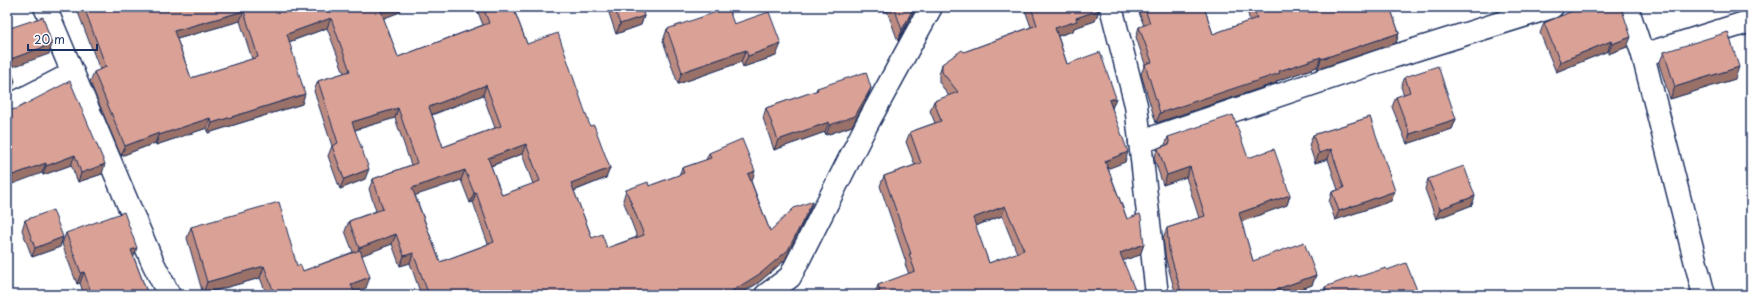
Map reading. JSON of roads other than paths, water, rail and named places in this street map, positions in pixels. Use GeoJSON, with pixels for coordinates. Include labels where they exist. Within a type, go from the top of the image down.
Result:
{"type":"FeatureCollection","features":[{"type":"Feature","properties":{"kind":"street"},"geometry":{"type":"LineString","coordinates":[[45,7],[153,262],[169,295]]}},
{"type":"Feature","properties":{"kind":"street"},"geometry":{"type":"LineString","coordinates":[[766,295],[790,277],[866,126],[931,7]]}},
{"type":"Feature","properties":{"kind":"street"},"geometry":{"type":"LineString","coordinates":[[1111,7],[1136,106],[1157,295]]}},
{"type":"Feature","properties":{"kind":"street"},"geometry":{"type":"LineString","coordinates":[[1140,142],[1392,58],[1552,7]]}},
{"type":"Feature","properties":{"kind":"street"},"geometry":{"type":"LineString","coordinates":[[1627,7],[1643,55],[1704,295]]}},
{"type":"Feature","properties":{"kind":"street"},"geometry":{"type":"LineString","coordinates":[[1643,55],[1751,21]]}},
{"type":"Feature","properties":{"kind":"street"},"geometry":{"type":"LineString","coordinates":[[7,107],[73,73]]}}]}
